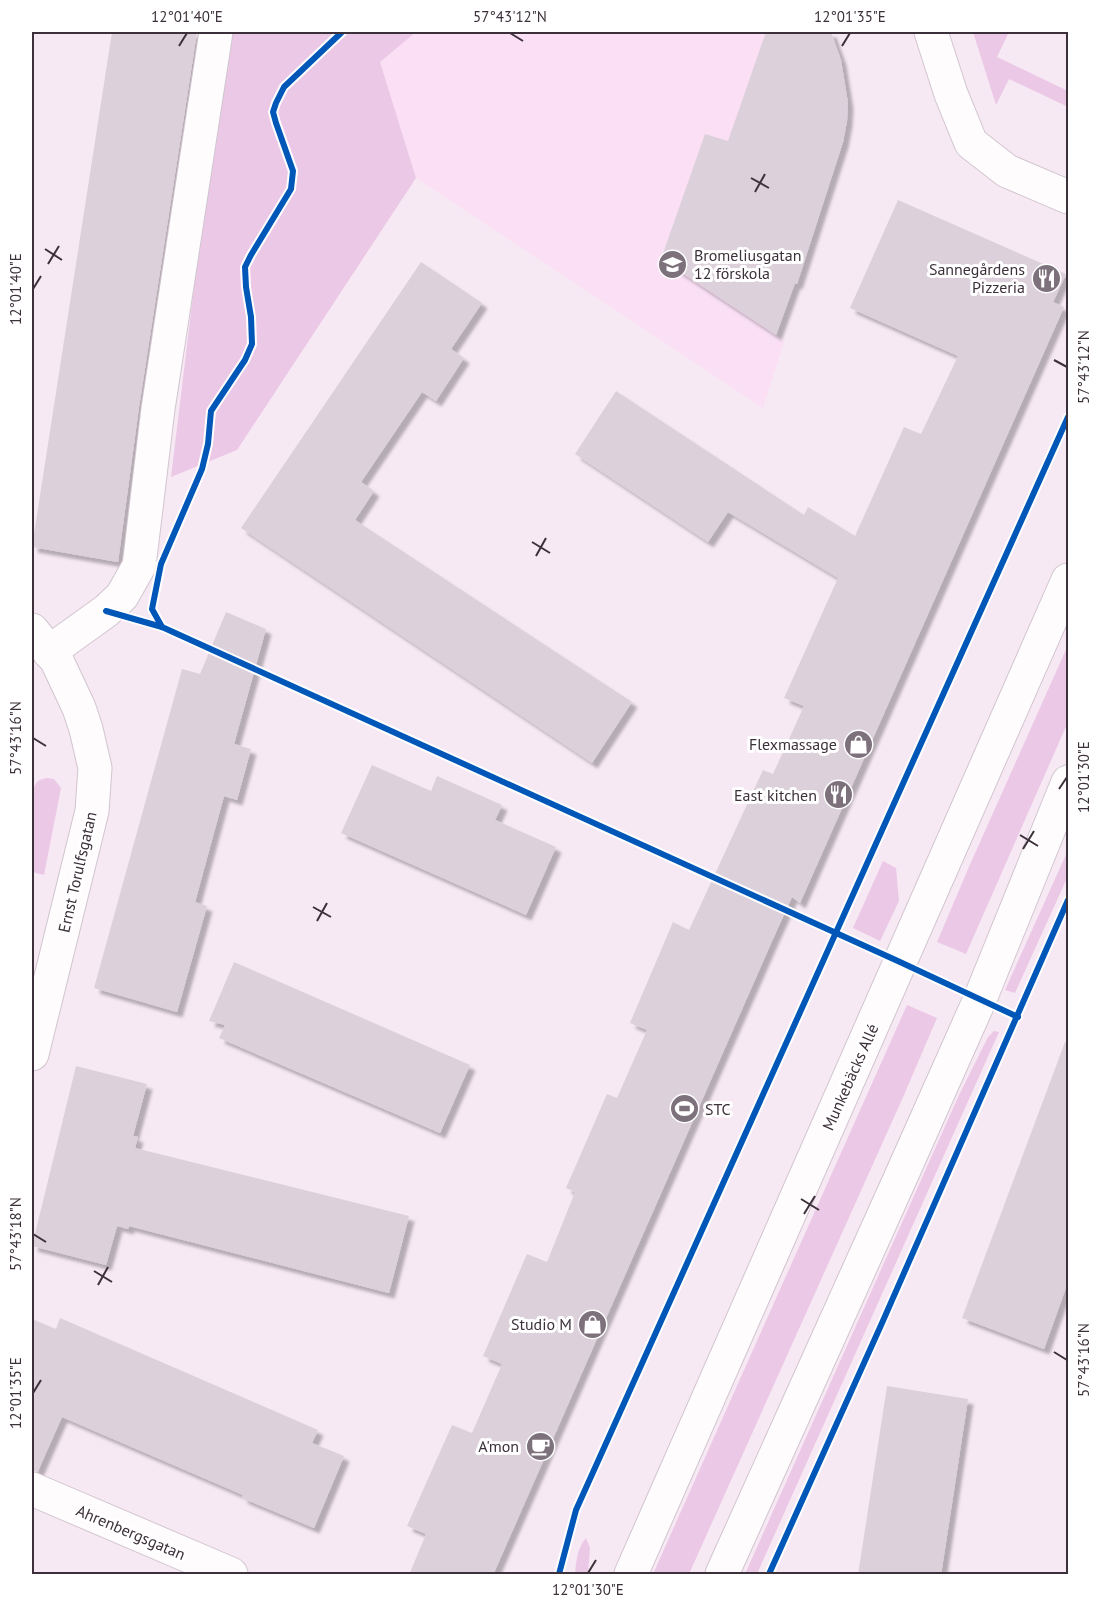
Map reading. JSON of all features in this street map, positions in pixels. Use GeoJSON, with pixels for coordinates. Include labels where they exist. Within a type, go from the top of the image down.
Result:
{"type":"FeatureCollection","features":[{"type":"Feature","properties":{"kind":"street"},"geometry":{"type":"LineString","coordinates":[[40,641],[106,611],[122,596],[139,566],[158,410],[216,32]]}},
{"type":"Feature","properties":{"kind":"street"},"geometry":{"type":"LineString","coordinates":[[931,32],[951,94],[971,143],[1007,171],[1068,196]]}},
{"type":"Feature","properties":{"kind":"street","name":"Munkebäcks Allé"},"geometry":{"type":"LineString","coordinates":[[631,1575],[1068,580]]}},
{"type":"Feature","properties":{"kind":"street","name":"Ernst Torulfsgatan"},"geometry":{"type":"LineString","coordinates":[[32,1054],[92,810],[95,768],[80,708],[57,661],[40,641]]}},
{"type":"Feature","properties":{"kind":"street"},"geometry":{"type":"LineString","coordinates":[[722,1575],[980,999],[1068,782]]}},
{"type":"Feature","properties":{"kind":"street","name":"Ahrenbergsgatan"},"geometry":{"type":"LineString","coordinates":[[32,1489],[231,1575]]}},
{"type":"Feature","properties":{"kind":"shaded area"},"geometry":{"type":"Polygon","coordinates":[[[225,32],[416,32],[380,62],[416,178],[237,450],[171,477],[225,32]]]}},
{"type":"Feature","properties":{"kind":"shaded area","name":"Bromeliusgatan 12 förskola"},"geometry":{"type":"Polygon","coordinates":[[[416,32],[831,32],[841,60],[845,82],[848,103],[847,121],[843,142],[827,192],[776,335],[784,342],[763,408],[416,178],[380,62],[416,32]]]}},
{"type":"Feature","properties":{"kind":"shaded area"},"geometry":{"type":"Polygon","coordinates":[[[973,32],[1009,32],[997,57],[1068,91],[1068,107],[1009,79],[996,105],[973,32]]]}},
{"type":"Feature","properties":{"kind":"shaded area"},"geometry":{"type":"Polygon","coordinates":[[[1068,645],[1068,722],[966,954],[937,942],[1068,645]]]}},
{"type":"Feature","properties":{"kind":"shaded area"},"geometry":{"type":"Polygon","coordinates":[[[47,778],[54,779],[61,788],[44,875],[32,872],[31,813],[35,785],[38,781],[47,778]]]}},
{"type":"Feature","properties":{"kind":"shaded area"},"geometry":{"type":"Polygon","coordinates":[[[1068,850],[1068,876],[1015,993],[1005,990],[1068,850]]]}},
{"type":"Feature","properties":{"kind":"shaded area"},"geometry":{"type":"Polygon","coordinates":[[[883,861],[896,868],[899,901],[880,941],[853,928],[883,861]]]}},
{"type":"Feature","properties":{"kind":"shaded area"},"geometry":{"type":"Polygon","coordinates":[[[907,1005],[937,1018],[904,1095],[689,1574],[653,1574],[907,1005]]]}},
{"type":"Feature","properties":{"kind":"shaded area"},"geometry":{"type":"Polygon","coordinates":[[[994,1031],[999,1032],[757,1574],[745,1574],[959,1095],[988,1037],[994,1031]]]}},
{"type":"Feature","properties":{"kind":"shaded area"},"geometry":{"type":"Polygon","coordinates":[[[586,1538],[590,1548],[588,1574],[575,1574],[579,1551],[586,1538]]]}},
{"type":"Feature","properties":{"kind":"building"},"geometry":{"type":"Polygon","coordinates":[[[112,32],[197,32],[139,407],[118,562],[32,547],[112,32]]]}},
{"type":"Feature","properties":{"kind":"building"},"geometry":{"type":"Polygon","coordinates":[[[766,32],[831,32],[841,60],[848,103],[843,142],[797,284],[795,283],[776,335],[661,259],[705,134],[728,141],[766,32]]]}},
{"type":"Feature","properties":{"kind":"building"},"geometry":{"type":"Polygon","coordinates":[[[898,200],[1066,274],[1053,302],[1064,307],[800,903],[792,897],[772,941],[493,1575],[409,1575],[426,1534],[407,1526],[452,1425],[472,1433],[502,1364],[483,1356],[527,1254],[547,1262],[575,1192],[566,1188],[607,1094],[617,1098],[647,1030],[630,1023],[673,922],[689,930],[763,770],[773,774],[804,706],[784,698],[838,578],[728,512],[708,542],[575,454],[616,391],[804,515],[808,507],[855,536],[904,427],[921,434],[958,356],[850,308],[898,200]]]}},
{"type":"Feature","properties":{"kind":"building"},"geometry":{"type":"Polygon","coordinates":[[[421,262],[482,303],[451,349],[464,358],[436,401],[422,392],[361,482],[374,491],[355,520],[632,702],[592,763],[241,528],[421,262]]]}},
{"type":"Feature","properties":{"kind":"building"},"geometry":{"type":"Polygon","coordinates":[[[226,612],[266,629],[234,744],[251,749],[237,800],[224,796],[195,902],[207,906],[177,1012],[94,988],[182,669],[200,674],[226,612]]]}},
{"type":"Feature","properties":{"kind":"building"},"geometry":{"type":"Polygon","coordinates":[[[372,765],[431,791],[437,776],[502,805],[495,820],[556,847],[526,915],[341,833],[372,765]]]}},
{"type":"Feature","properties":{"kind":"building"},"geometry":{"type":"Polygon","coordinates":[[[234,962],[470,1065],[440,1133],[219,1038],[225,1025],[209,1021],[234,962]]]}},
{"type":"Feature","properties":{"kind":"building"},"geometry":{"type":"Polygon","coordinates":[[[1065,1042],[1068,1043],[1068,1282],[1044,1349],[962,1318],[1065,1042]]]}},
{"type":"Feature","properties":{"kind":"building"},"geometry":{"type":"Polygon","coordinates":[[[76,1066],[147,1084],[133,1136],[138,1137],[135,1148],[409,1216],[389,1293],[129,1226],[128,1229],[117,1226],[106,1265],[32,1246],[76,1066]]]}},
{"type":"Feature","properties":{"kind":"building"},"geometry":{"type":"Polygon","coordinates":[[[60,1318],[318,1430],[312,1443],[344,1456],[314,1528],[62,1417],[38,1471],[32,1471],[32,1319],[56,1329],[60,1318]]]}},
{"type":"Feature","properties":{"kind":"building"},"geometry":{"type":"Polygon","coordinates":[[[887,1386],[968,1399],[941,1575],[858,1575],[887,1386]]]}},
{"type":"Feature","properties":{"kind":"cycle path"},"geometry":{"type":"LineString","coordinates":[[162,627],[152,609],[161,564],[202,469],[208,444],[211,411],[245,360],[252,344],[245,267],[291,189],[293,171],[273,112],[284,87],[342,32]]}},
{"type":"Feature","properties":{"kind":"cycle path"},"geometry":{"type":"LineString","coordinates":[[559,1574],[576,1510],[1068,417]]}},
{"type":"Feature","properties":{"kind":"cycle path"},"geometry":{"type":"LineString","coordinates":[[106,611],[162,627],[1018,1017]]}},
{"type":"Feature","properties":{"kind":"cycle path"},"geometry":{"type":"LineString","coordinates":[[769,1574],[1068,900]]}},
{"type":"Feature","properties":{"kind":"place","name":"Bromeliusgatan 12 förskola"},"geometry":{"type":"Point","coordinates":[673,264]}},
{"type":"Feature","properties":{"kind":"place","name":"Sannegårdens Pizzeria"},"geometry":{"type":"Point","coordinates":[1046,278]}},
{"type":"Feature","properties":{"kind":"place","name":"Flexmassage"},"geometry":{"type":"Point","coordinates":[858,744]}},
{"type":"Feature","properties":{"kind":"place","name":"East kitchen"},"geometry":{"type":"Point","coordinates":[838,795]}},
{"type":"Feature","properties":{"kind":"place","name":"STC"},"geometry":{"type":"Point","coordinates":[684,1109]}},
{"type":"Feature","properties":{"kind":"place","name":"Studio M"},"geometry":{"type":"Point","coordinates":[593,1324]}},
{"type":"Feature","properties":{"kind":"place","name":"A'mon"},"geometry":{"type":"Point","coordinates":[540,1446]}}]}
